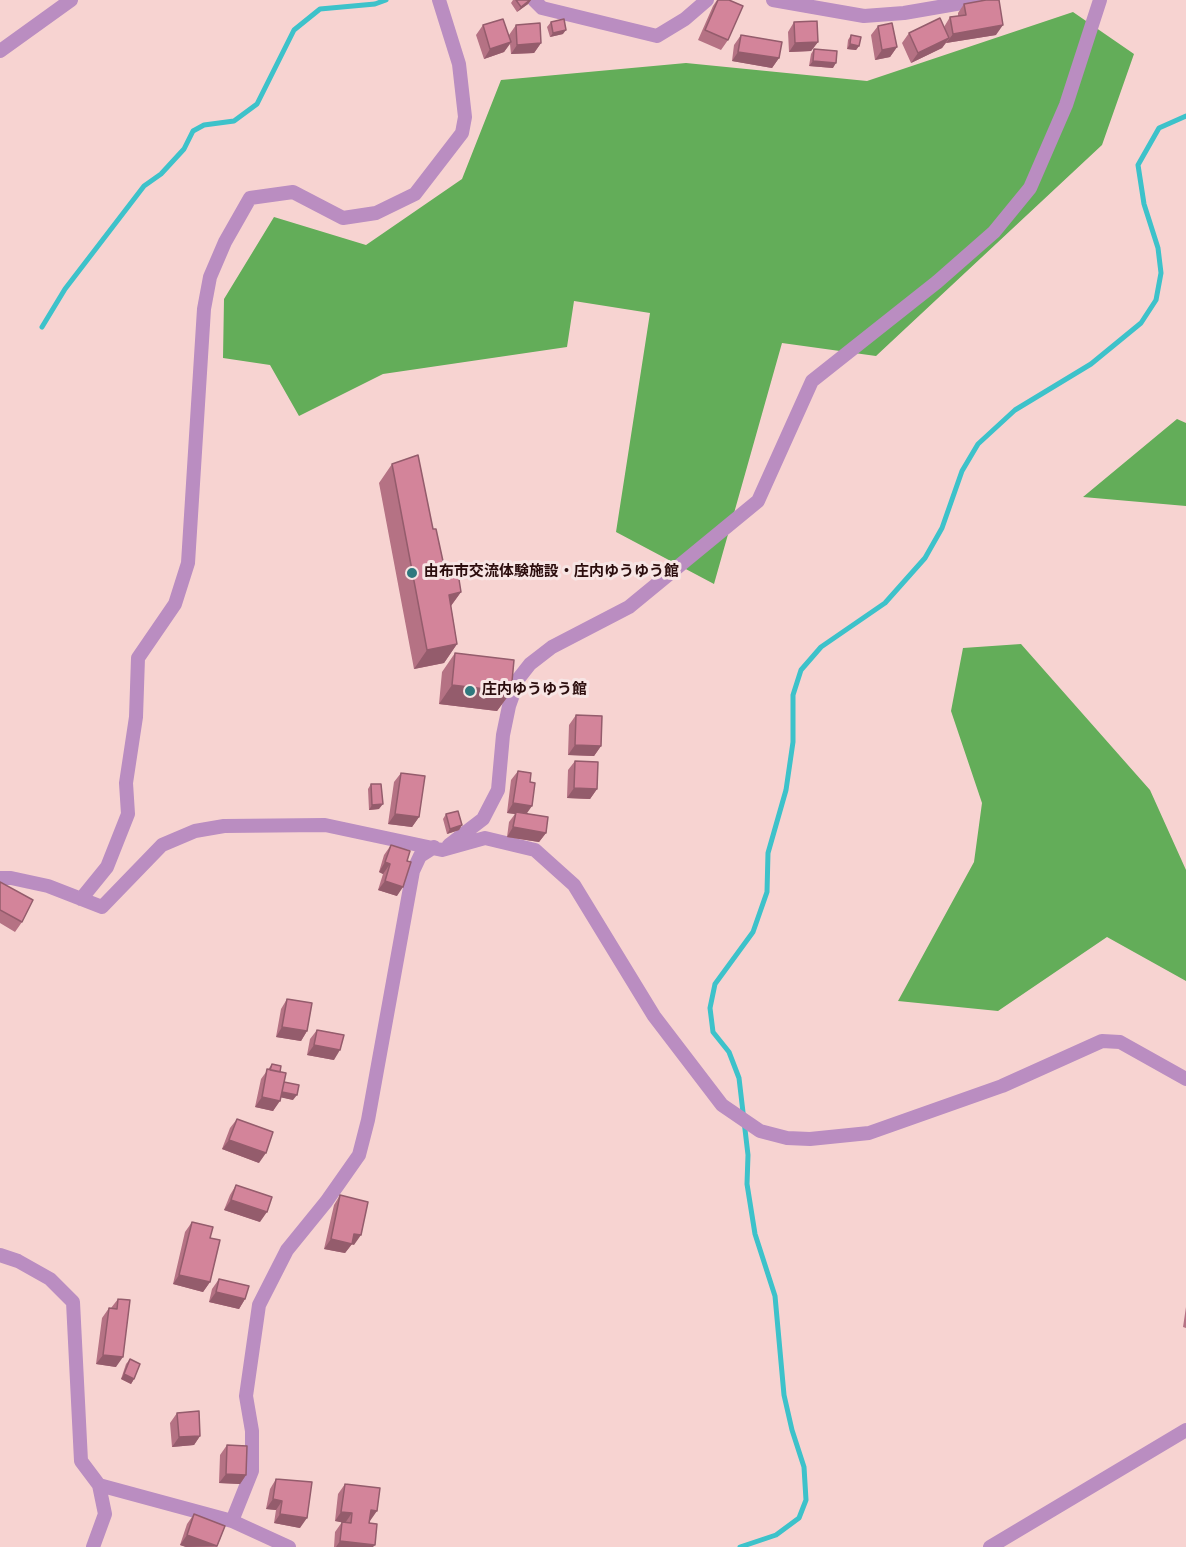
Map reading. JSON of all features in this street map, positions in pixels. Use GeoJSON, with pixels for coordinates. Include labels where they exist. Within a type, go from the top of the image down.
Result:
{"type":"FeatureCollection","features":[{"type":"Feature","properties":{"kind":"street"},"geometry":{"type":"LineString","coordinates":[[0,51],[71,0]]}},
{"type":"Feature","properties":{"kind":"street"},"geometry":{"type":"LineString","coordinates":[[81,899],[107,867],[128,814],[126,783],[136,717],[138,658],[175,604],[188,563],[204,309],[210,278],[225,242],[250,198],[293,192],[343,218],[376,213],[415,194],[462,133],[465,117],[459,64],[439,0]]}},
{"type":"Feature","properties":{"kind":"street"},"geometry":{"type":"LineString","coordinates":[[534,0],[542,8],[657,36],[685,19],[707,0]]}},
{"type":"Feature","properties":{"kind":"street"},"geometry":{"type":"LineString","coordinates":[[773,0],[864,16],[904,13],[979,0]]}},
{"type":"Feature","properties":{"kind":"street"},"geometry":{"type":"LineString","coordinates":[[0,879],[11,878],[48,886],[102,907],[162,845],[195,831],[224,826],[325,825],[438,849],[483,819],[498,790],[508,706],[519,678],[530,664],[552,647],[629,607],[758,501],[812,381],[938,282],[994,232],[1030,188],[1066,105],[1100,0]]}},
{"type":"Feature","properties":{"kind":"street"},"geometry":{"type":"LineString","coordinates":[[232,1521],[252,1471],[252,1431],[246,1396],[260,1305],[287,1250],[326,1202],[359,1155],[368,1120],[412,871],[420,856],[438,849],[485,838],[535,850],[574,885],[654,1016],[722,1105],[760,1131],[787,1138],[810,1139],[869,1133],[1002,1086],[1102,1041],[1120,1042],[1186,1079]]}},
{"type":"Feature","properties":{"kind":"street"},"geometry":{"type":"LineString","coordinates":[[0,1254],[50,1279],[73,1302],[81,1461],[99,1485],[105,1515],[93,1547]]}},
{"type":"Feature","properties":{"kind":"street"},"geometry":{"type":"LineString","coordinates":[[990,1547],[1186,1430]]}},
{"type":"Feature","properties":{"kind":"street"},"geometry":{"type":"LineString","coordinates":[[99,1485],[232,1521],[289,1547]]}},
{"type":"Feature","properties":{"kind":"green space"},"geometry":{"type":"Polygon","coordinates":[[[1073,12],[1134,54],[1102,145],[876,356],[782,343],[714,584],[616,532],[650,313],[574,301],[567,347],[383,374],[299,416],[270,365],[223,358],[224,299],[274,217],[366,245],[462,179],[501,80],[686,63],[867,81],[1073,12]]]}},
{"type":"Feature","properties":{"kind":"green space"},"geometry":{"type":"Polygon","coordinates":[[[1177,419],[1186,423],[1186,506],[1083,497],[1177,419]]]}},
{"type":"Feature","properties":{"kind":"green space"},"geometry":{"type":"Polygon","coordinates":[[[1021,644],[1150,790],[1186,870],[1186,981],[1107,937],[998,1011],[898,1001],[974,862],[982,803],[951,711],[963,648],[1021,644]]]}},
{"type":"Feature","properties":{"kind":"building"},"geometry":{"type":"Polygon","coordinates":[[[516,0],[530,0],[521,7],[516,0]]]}},
{"type":"Feature","properties":{"kind":"building"},"geometry":{"type":"Polygon","coordinates":[[[718,0],[729,0],[743,6],[728,40],[705,30],[718,0]]]}},
{"type":"Feature","properties":{"kind":"building"},"geometry":{"type":"Polygon","coordinates":[[[999,0],[1003,25],[953,34],[950,17],[966,15],[964,4],[999,0]]]}},
{"type":"Feature","properties":{"kind":"building"},"geometry":{"type":"Polygon","coordinates":[[[940,18],[949,38],[918,53],[909,33],[940,18]]]}},
{"type":"Feature","properties":{"kind":"building"},"geometry":{"type":"Polygon","coordinates":[[[503,19],[511,42],[490,49],[483,25],[503,19]]]}},
{"type":"Feature","properties":{"kind":"building"},"geometry":{"type":"Polygon","coordinates":[[[564,19],[566,30],[553,33],[551,22],[564,19]]]}},
{"type":"Feature","properties":{"kind":"building"},"geometry":{"type":"Polygon","coordinates":[[[817,21],[818,42],[795,43],[794,22],[817,21]]]}},
{"type":"Feature","properties":{"kind":"building"},"geometry":{"type":"Polygon","coordinates":[[[540,23],[541,43],[517,45],[516,25],[540,23]]]}},
{"type":"Feature","properties":{"kind":"building"},"geometry":{"type":"Polygon","coordinates":[[[892,23],[897,47],[882,50],[878,26],[892,23]]]}},
{"type":"Feature","properties":{"kind":"building"},"geometry":{"type":"Polygon","coordinates":[[[741,35],[782,42],[779,58],[738,52],[741,35]]]}},
{"type":"Feature","properties":{"kind":"building"},"geometry":{"type":"Polygon","coordinates":[[[851,35],[861,37],[859,46],[850,44],[851,35]]]}},
{"type":"Feature","properties":{"kind":"building"},"geometry":{"type":"Polygon","coordinates":[[[814,49],[837,51],[836,63],[813,61],[814,49]]]}},
{"type":"Feature","properties":{"kind":"building"},"geometry":{"type":"Polygon","coordinates":[[[418,455],[433,529],[436,529],[446,575],[458,573],[461,592],[449,595],[457,644],[427,650],[392,464],[418,455]]]}},
{"type":"Feature","properties":{"kind":"building"},"geometry":{"type":"Polygon","coordinates":[[[455,653],[514,660],[511,692],[452,685],[455,653]]]}},
{"type":"Feature","properties":{"kind":"building"},"geometry":{"type":"Polygon","coordinates":[[[576,715],[602,716],[601,746],[575,745],[576,715]]]}},
{"type":"Feature","properties":{"kind":"building"},"geometry":{"type":"Polygon","coordinates":[[[575,761],[598,762],[597,789],[574,788],[575,761]]]}},
{"type":"Feature","properties":{"kind":"building"},"geometry":{"type":"Polygon","coordinates":[[[518,771],[531,773],[530,782],[535,783],[532,806],[513,803],[518,771]]]}},
{"type":"Feature","properties":{"kind":"building"},"geometry":{"type":"Polygon","coordinates":[[[401,773],[425,776],[419,817],[395,814],[401,773]]]}},
{"type":"Feature","properties":{"kind":"building"},"geometry":{"type":"Polygon","coordinates":[[[371,784],[381,784],[383,804],[372,805],[371,784]]]}},
{"type":"Feature","properties":{"kind":"building"},"geometry":{"type":"Polygon","coordinates":[[[458,811],[462,825],[450,829],[446,814],[458,811]]]}},
{"type":"Feature","properties":{"kind":"building"},"geometry":{"type":"Polygon","coordinates":[[[516,812],[548,817],[546,833],[513,827],[516,812]]]}},
{"type":"Feature","properties":{"kind":"building"},"geometry":{"type":"Polygon","coordinates":[[[391,845],[410,851],[407,861],[411,862],[403,887],[385,881],[390,864],[385,862],[391,845]]]}},
{"type":"Feature","properties":{"kind":"building"},"geometry":{"type":"Polygon","coordinates":[[[0,882],[33,900],[22,922],[0,910],[0,882]]]}},
{"type":"Feature","properties":{"kind":"building"},"geometry":{"type":"Polygon","coordinates":[[[287,999],[312,1003],[307,1031],[282,1027],[287,999]]]}},
{"type":"Feature","properties":{"kind":"building"},"geometry":{"type":"Polygon","coordinates":[[[317,1030],[344,1035],[340,1050],[314,1045],[317,1030]]]}},
{"type":"Feature","properties":{"kind":"building"},"geometry":{"type":"Polygon","coordinates":[[[272,1064],[281,1066],[280,1072],[270,1070],[272,1064]]]}},
{"type":"Feature","properties":{"kind":"building"},"geometry":{"type":"Polygon","coordinates":[[[267,1069],[286,1073],[280,1101],[262,1097],[267,1069]]]}},
{"type":"Feature","properties":{"kind":"building"},"geometry":{"type":"Polygon","coordinates":[[[284,1082],[299,1085],[297,1095],[282,1092],[284,1082]]]}},
{"type":"Feature","properties":{"kind":"building"},"geometry":{"type":"Polygon","coordinates":[[[237,1119],[273,1132],[266,1153],[229,1140],[237,1119]]]}},
{"type":"Feature","properties":{"kind":"building"},"geometry":{"type":"Polygon","coordinates":[[[236,1185],[272,1197],[267,1212],[231,1200],[236,1185]]]}},
{"type":"Feature","properties":{"kind":"building"},"geometry":{"type":"Polygon","coordinates":[[[340,1195],[368,1202],[361,1235],[354,1234],[352,1244],[331,1239],[340,1195]]]}},
{"type":"Feature","properties":{"kind":"building"},"geometry":{"type":"Polygon","coordinates":[[[192,1222],[213,1227],[210,1238],[220,1240],[210,1282],[179,1275],[192,1222]]]}},
{"type":"Feature","properties":{"kind":"building"},"geometry":{"type":"Polygon","coordinates":[[[219,1279],[249,1286],[245,1299],[216,1292],[219,1279]]]}},
{"type":"Feature","properties":{"kind":"building"},"geometry":{"type":"Polygon","coordinates":[[[118,1299],[130,1300],[123,1357],[103,1355],[109,1308],[117,1309],[118,1299]]]}},
{"type":"Feature","properties":{"kind":"building"},"geometry":{"type":"Polygon","coordinates":[[[130,1359],[140,1364],[134,1379],[124,1374],[130,1359]]]}},
{"type":"Feature","properties":{"kind":"building"},"geometry":{"type":"Polygon","coordinates":[[[199,1411],[200,1436],[179,1437],[177,1413],[199,1411]]]}},
{"type":"Feature","properties":{"kind":"building"},"geometry":{"type":"Polygon","coordinates":[[[227,1445],[247,1446],[246,1475],[226,1474],[227,1445]]]}},
{"type":"Feature","properties":{"kind":"building"},"geometry":{"type":"Polygon","coordinates":[[[276,1479],[312,1482],[307,1518],[280,1514],[282,1501],[273,1499],[276,1479]]]}},
{"type":"Feature","properties":{"kind":"building"},"geometry":{"type":"Polygon","coordinates":[[[345,1484],[380,1488],[377,1511],[371,1510],[369,1523],[377,1524],[375,1545],[340,1541],[342,1522],[351,1523],[352,1513],[341,1512],[345,1484]]]}},
{"type":"Feature","properties":{"kind":"building"},"geometry":{"type":"Polygon","coordinates":[[[194,1514],[225,1526],[217,1546],[187,1535],[194,1514]]]}},
{"type":"Feature","properties":{"kind":"waterway"},"geometry":{"type":"LineString","coordinates":[[42,327],[65,289],[144,186],[161,174],[184,149],[193,131],[204,125],[234,121],[257,104],[294,30],[320,9],[375,4],[386,0]]}},
{"type":"Feature","properties":{"kind":"waterway"},"geometry":{"type":"LineString","coordinates":[[740,1547],[776,1535],[799,1518],[806,1500],[804,1467],[784,1395],[775,1296],[755,1234],[747,1184],[748,1155],[739,1078],[729,1052],[713,1032],[710,1008],[715,984],[753,932],[767,892],[768,853],[786,790],[793,742],[793,695],[801,670],[821,647],[885,603],[925,558],[942,528],[962,471],[978,444],[1015,410],[1091,364],[1141,323],[1156,300],[1161,273],[1158,248],[1144,204],[1138,165],[1159,128],[1186,116]]}},
{"type":"Feature","properties":{"kind":"place","name":"由布市交流体験施設・庄内ゆうゆう館"},"geometry":{"type":"Point","coordinates":[412,573]}},
{"type":"Feature","properties":{"kind":"place","name":"庄内ゆうゆう館"},"geometry":{"type":"Point","coordinates":[470,691]}}]}
